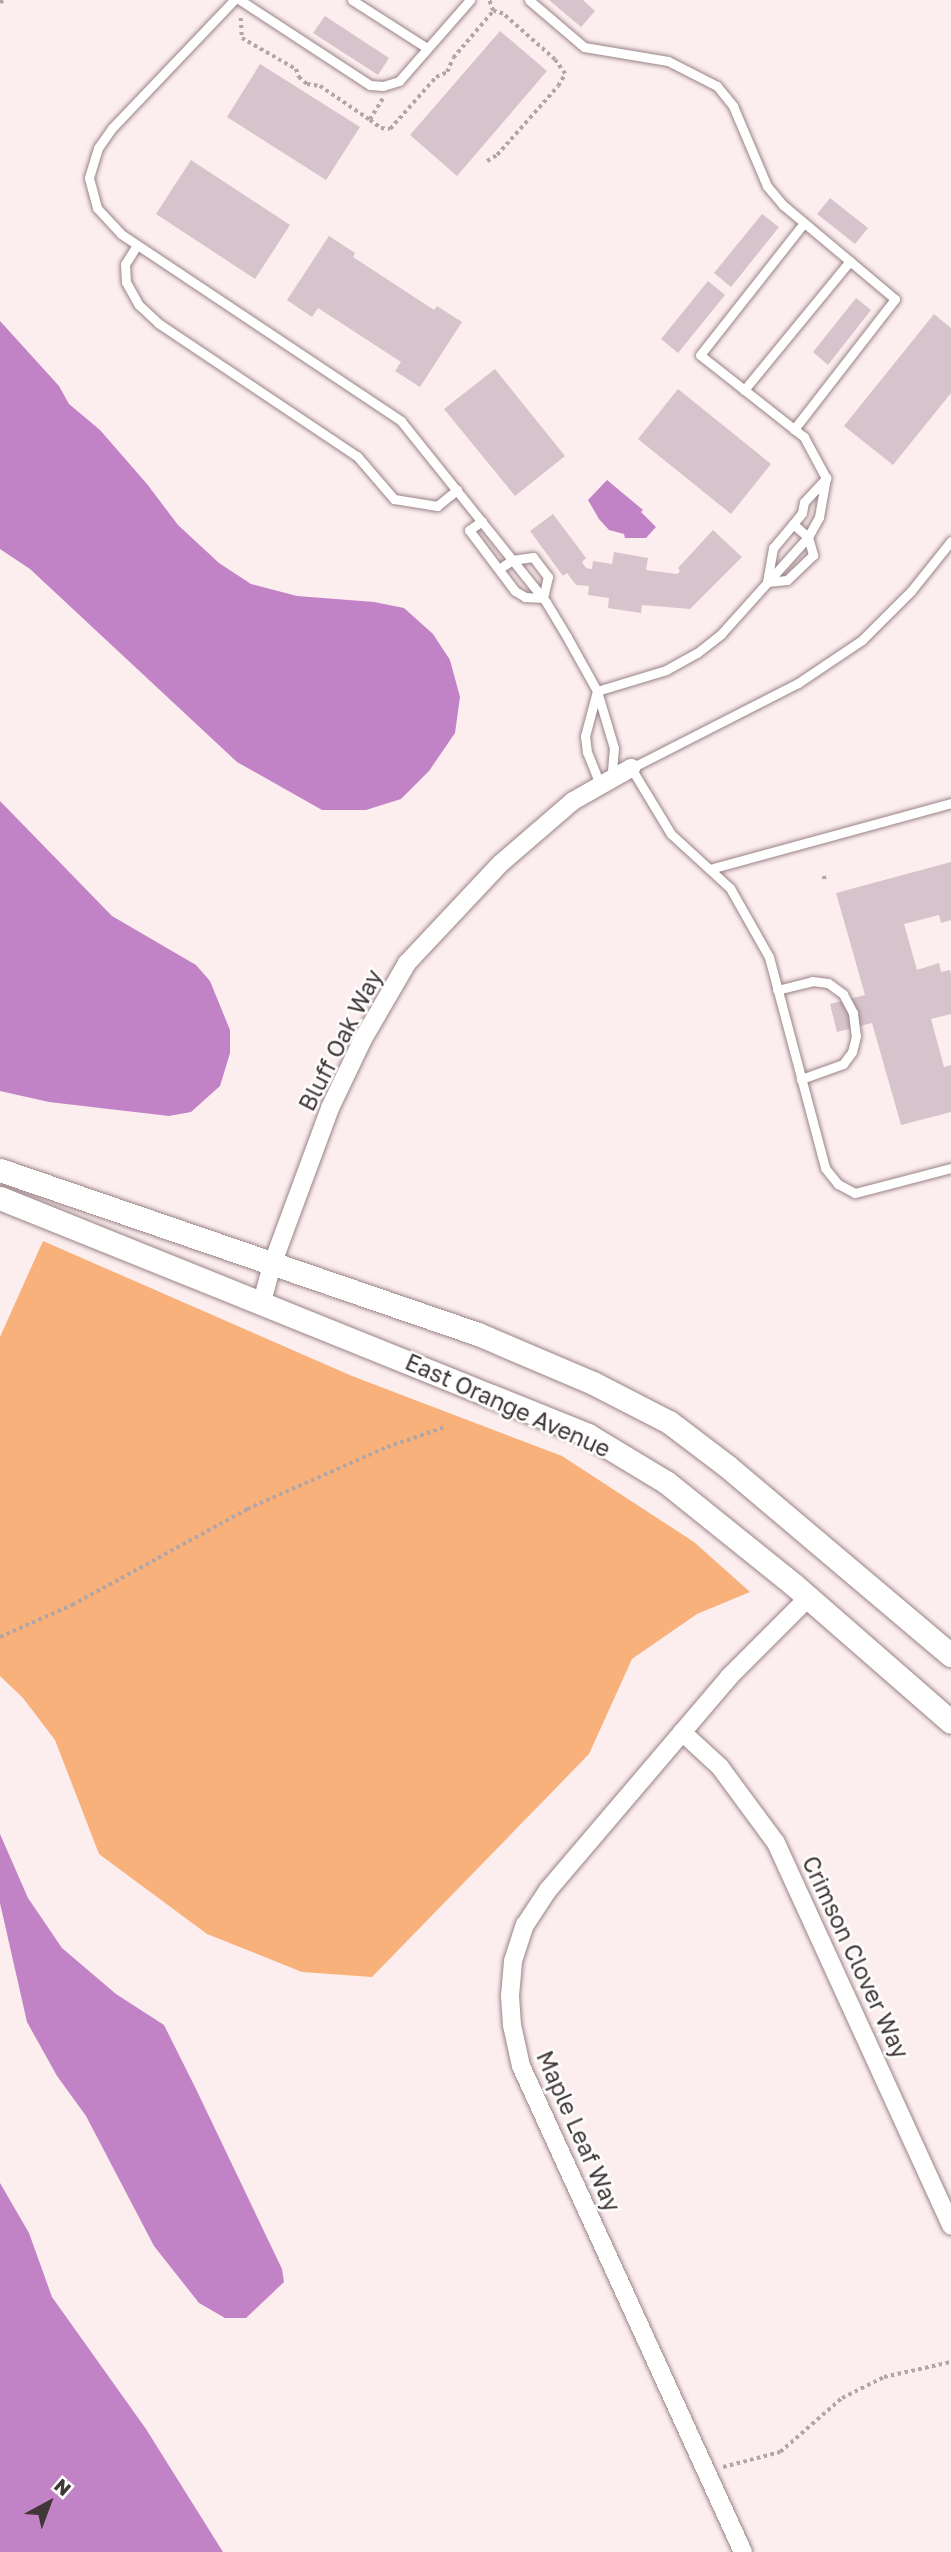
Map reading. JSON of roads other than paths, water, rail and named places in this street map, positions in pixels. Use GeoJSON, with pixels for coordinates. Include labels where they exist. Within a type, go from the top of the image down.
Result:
{"type":"FeatureCollection","features":[{"type":"Feature","properties":{"kind":"street","name":"Bluff Oak Way"},"geometry":{"type":"LineString","coordinates":[[262,1302],[272,1265],[330,1108],[363,1039],[407,963],[499,864],[573,800],[631,768]]}},
{"type":"Feature","properties":{"kind":"street","name":"East Orange Avenue"},"geometry":{"type":"LineString","coordinates":[[0,1170],[478,1334],[542,1360],[668,1422],[727,1466],[951,1655]]}},
{"type":"Feature","properties":{"kind":"street","name":"East Orange Avenue"},"geometry":{"type":"LineString","coordinates":[[0,1198],[588,1435],[666,1482],[808,1598],[951,1722]]}},
{"type":"Feature","properties":{"kind":"street","name":"Maple Leaf Way"},"geometry":{"type":"LineString","coordinates":[[743,2552],[521,2066],[512,2025],[513,1961],[526,1925],[548,1890],[729,1677],[808,1598]]}},
{"type":"Feature","properties":{"kind":"street","name":"Crimson Clover Way"},"geometry":{"type":"LineString","coordinates":[[682,1732],[725,1773],[776,1843],[945,2194],[951,2226]]}},
{"type":"Feature","properties":{"kind":"lane"},"geometry":{"type":"LineString","coordinates":[[352,0],[427,48]]}},
{"type":"Feature","properties":{"kind":"lane"},"geometry":{"type":"LineString","coordinates":[[469,0],[393,85],[370,85],[235,1],[112,128],[92,164],[91,195],[97,208],[121,234],[401,421],[543,598],[597,691],[614,748],[605,783]]}},
{"type":"Feature","properties":{"kind":"lane"},"geometry":{"type":"LineString","coordinates":[[529,0],[584,47],[668,61],[717,86],[733,106],[767,186],[804,223],[895,299],[794,429]]}},
{"type":"Feature","properties":{"kind":"lane"},"geometry":{"type":"LineString","coordinates":[[597,691],[666,670],[696,653],[721,634],[808,537],[819,517],[826,478],[804,437],[700,355],[804,223]]}},
{"type":"Feature","properties":{"kind":"lane"},"geometry":{"type":"LineString","coordinates":[[137,245],[125,264],[126,282],[139,304],[158,323],[357,456],[394,499],[437,506],[457,490]]}},
{"type":"Feature","properties":{"kind":"lane"},"geometry":{"type":"LineString","coordinates":[[744,390],[850,261]]}},
{"type":"Feature","properties":{"kind":"lane"},"geometry":{"type":"LineString","coordinates":[[767,582],[773,548],[802,513],[804,502],[826,478]]}},
{"type":"Feature","properties":{"kind":"lane"},"geometry":{"type":"LineString","coordinates":[[482,521],[469,530],[515,591],[524,597],[543,598]]}},
{"type":"Feature","properties":{"kind":"lane"},"geometry":{"type":"LineString","coordinates":[[767,582],[787,580],[797,574],[813,555],[808,537],[793,524]]}},
{"type":"Feature","properties":{"kind":"lane"},"geometry":{"type":"LineString","coordinates":[[951,541],[911,591],[862,639],[798,683],[631,768],[671,834],[730,888],[769,957],[825,1168],[838,1184],[855,1193],[951,1168]]}},
{"type":"Feature","properties":{"kind":"lane"},"geometry":{"type":"LineString","coordinates":[[499,569],[512,559],[533,557],[548,577],[543,598]]}},
{"type":"Feature","properties":{"kind":"lane"},"geometry":{"type":"LineString","coordinates":[[597,691],[584,736],[587,752],[605,783]]}},
{"type":"Feature","properties":{"kind":"lane"},"geometry":{"type":"LineString","coordinates":[[710,869],[951,803]]}},
{"type":"Feature","properties":{"kind":"lane"},"geometry":{"type":"LineString","coordinates":[[778,990],[812,981],[828,983],[843,994],[853,1013],[856,1036],[852,1052],[843,1064],[801,1079]]}}]}
